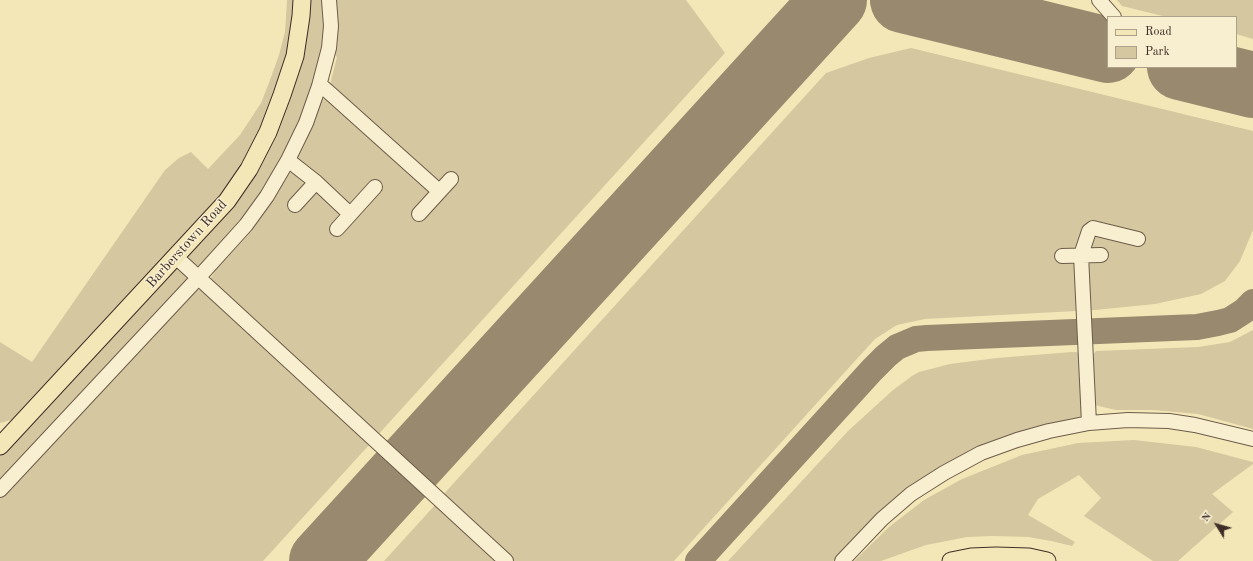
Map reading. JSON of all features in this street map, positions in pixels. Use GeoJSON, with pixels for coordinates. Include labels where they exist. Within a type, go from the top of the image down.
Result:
{"type":"FeatureCollection","features":[{"type":"Feature","properties":{"kind":"main road","name":"Barberstown Road"},"geometry":{"type":"LineString","coordinates":[[0,446],[226,202],[249,169],[268,132],[295,56],[302,0]]}},
{"type":"Feature","properties":{"kind":"main road"},"geometry":{"type":"LineString","coordinates":[[951,561],[971,557],[996,556],[1028,557],[1048,561]]}},
{"type":"Feature","properties":{"kind":"lane"},"geometry":{"type":"LineString","coordinates":[[0,490],[199,277],[246,225],[267,196],[288,160],[306,123],[319,86],[329,48],[331,26],[329,0]]}},
{"type":"Feature","properties":{"kind":"lane"},"geometry":{"type":"LineString","coordinates":[[1099,0],[1113,16]]}},
{"type":"Feature","properties":{"kind":"lane"},"geometry":{"type":"LineString","coordinates":[[319,86],[332,94],[439,191]]}},
{"type":"Feature","properties":{"kind":"lane"},"geometry":{"type":"LineString","coordinates":[[288,160],[316,182],[350,214]]}},
{"type":"Feature","properties":{"kind":"lane"},"geometry":{"type":"LineString","coordinates":[[419,214],[450,179]]}},
{"type":"Feature","properties":{"kind":"lane"},"geometry":{"type":"LineString","coordinates":[[295,205],[316,182]]}},
{"type":"Feature","properties":{"kind":"lane"},"geometry":{"type":"LineString","coordinates":[[337,228],[375,187]]}},
{"type":"Feature","properties":{"kind":"lane"},"geometry":{"type":"LineString","coordinates":[[1089,423],[1082,255],[1089,231],[1092,228],[1138,239]]}},
{"type":"Feature","properties":{"kind":"lane"},"geometry":{"type":"LineString","coordinates":[[1062,256],[1101,255]]}},
{"type":"Feature","properties":{"kind":"lane"},"geometry":{"type":"LineString","coordinates":[[176,257],[506,561]]}},
{"type":"Feature","properties":{"kind":"lane"},"geometry":{"type":"LineString","coordinates":[[842,561],[882,519],[911,494],[944,473],[981,454],[1016,440],[1049,431],[1089,423],[1128,420],[1169,421],[1214,428],[1253,439]]}},
{"type":"Feature","properties":{"kind":"green space"},"geometry":{"type":"Polygon","coordinates":[[[287,0],[295,0],[285,65],[262,126],[230,183],[203,217],[15,419],[0,423],[0,342],[32,362],[165,170],[179,158],[191,152],[208,169],[240,135],[261,103],[279,55],[285,32],[287,0]]]}},
{"type":"Feature","properties":{"kind":"green space"},"geometry":{"type":"Polygon","coordinates":[[[308,0],[325,0],[325,35],[315,78],[300,122],[284,156],[246,216],[202,265],[195,266],[189,260],[191,251],[244,187],[308,0]]]}},
{"type":"Feature","properties":{"kind":"green space"},"geometry":{"type":"Polygon","coordinates":[[[335,0],[686,0],[725,53],[376,437],[213,284],[211,278],[215,271],[246,237],[289,173],[293,172],[317,190],[340,214],[340,220],[355,203],[348,204],[299,161],[297,155],[321,100],[331,100],[440,184],[329,88],[337,57],[333,53],[335,0]]]}},
{"type":"Feature","properties":{"kind":"green space"},"geometry":{"type":"Polygon","coordinates":[[[1117,0],[1253,0],[1253,39],[1237,34],[1237,16],[1163,16],[1122,6],[1117,0]]]}},
{"type":"Feature","properties":{"kind":"green space"},"geometry":{"type":"Polygon","coordinates":[[[911,48],[1253,131],[1253,230],[1240,261],[1225,281],[1201,294],[1155,304],[1095,310],[925,319],[897,325],[875,339],[674,561],[512,561],[442,496],[826,73],[869,58],[911,48]]]}},
{"type":"Feature","properties":{"kind":"green space"},"geometry":{"type":"Polygon","coordinates":[[[178,267],[189,278],[0,482],[0,454],[173,269],[178,267]]]}},
{"type":"Feature","properties":{"kind":"green space"},"geometry":{"type":"Polygon","coordinates":[[[204,290],[370,444],[263,561],[0,561],[0,497],[193,291],[204,290]]]}},
{"type":"Feature","properties":{"kind":"green space"},"geometry":{"type":"Polygon","coordinates":[[[1253,330],[1253,429],[1198,414],[1153,410],[1116,410],[1094,405],[1091,357],[1096,351],[1198,347],[1230,342],[1253,330]]]}},
{"type":"Feature","properties":{"kind":"green space"},"geometry":{"type":"Polygon","coordinates":[[[1077,352],[1080,355],[1083,416],[1080,418],[1043,426],[873,518],[833,561],[728,561],[848,431],[893,390],[912,376],[919,372],[950,364],[997,358],[1077,352]]]}},
{"type":"Feature","properties":{"kind":"green space"},"geometry":{"type":"Polygon","coordinates":[[[1134,440],[1196,447],[1253,462],[1253,464],[1212,494],[1233,512],[1178,561],[1153,561],[1084,516],[1101,498],[1079,475],[1038,499],[1028,515],[1075,542],[1072,546],[1028,537],[967,537],[926,545],[881,561],[854,561],[889,527],[924,500],[962,479],[1022,455],[1078,443],[1134,440]]]}},
{"type":"Feature","properties":{"kind":"green space"},"geometry":{"type":"Polygon","coordinates":[[[436,504],[500,561],[384,561],[436,504]]]}},
{"type":"Feature","properties":{"kind":"taxiway"},"geometry":{"type":"LineString","coordinates":[[1233,80],[1253,82]]}},
{"type":"Feature","properties":{"kind":"taxiway"},"geometry":{"type":"LineString","coordinates":[[698,561],[872,370],[897,347],[916,339],[927,338],[1197,327],[1230,320],[1244,311],[1253,302]]}},
{"type":"Feature","properties":{"kind":"runway"},"geometry":{"type":"LineString","coordinates":[[322,561],[834,0]]}},
{"type":"Feature","properties":{"kind":"runway"},"geometry":{"type":"LineString","coordinates":[[903,0],[1107,50]]}},
{"type":"Feature","properties":{"kind":"runway"},"geometry":{"type":"LineString","coordinates":[[1184,68],[1253,85]]}}]}
